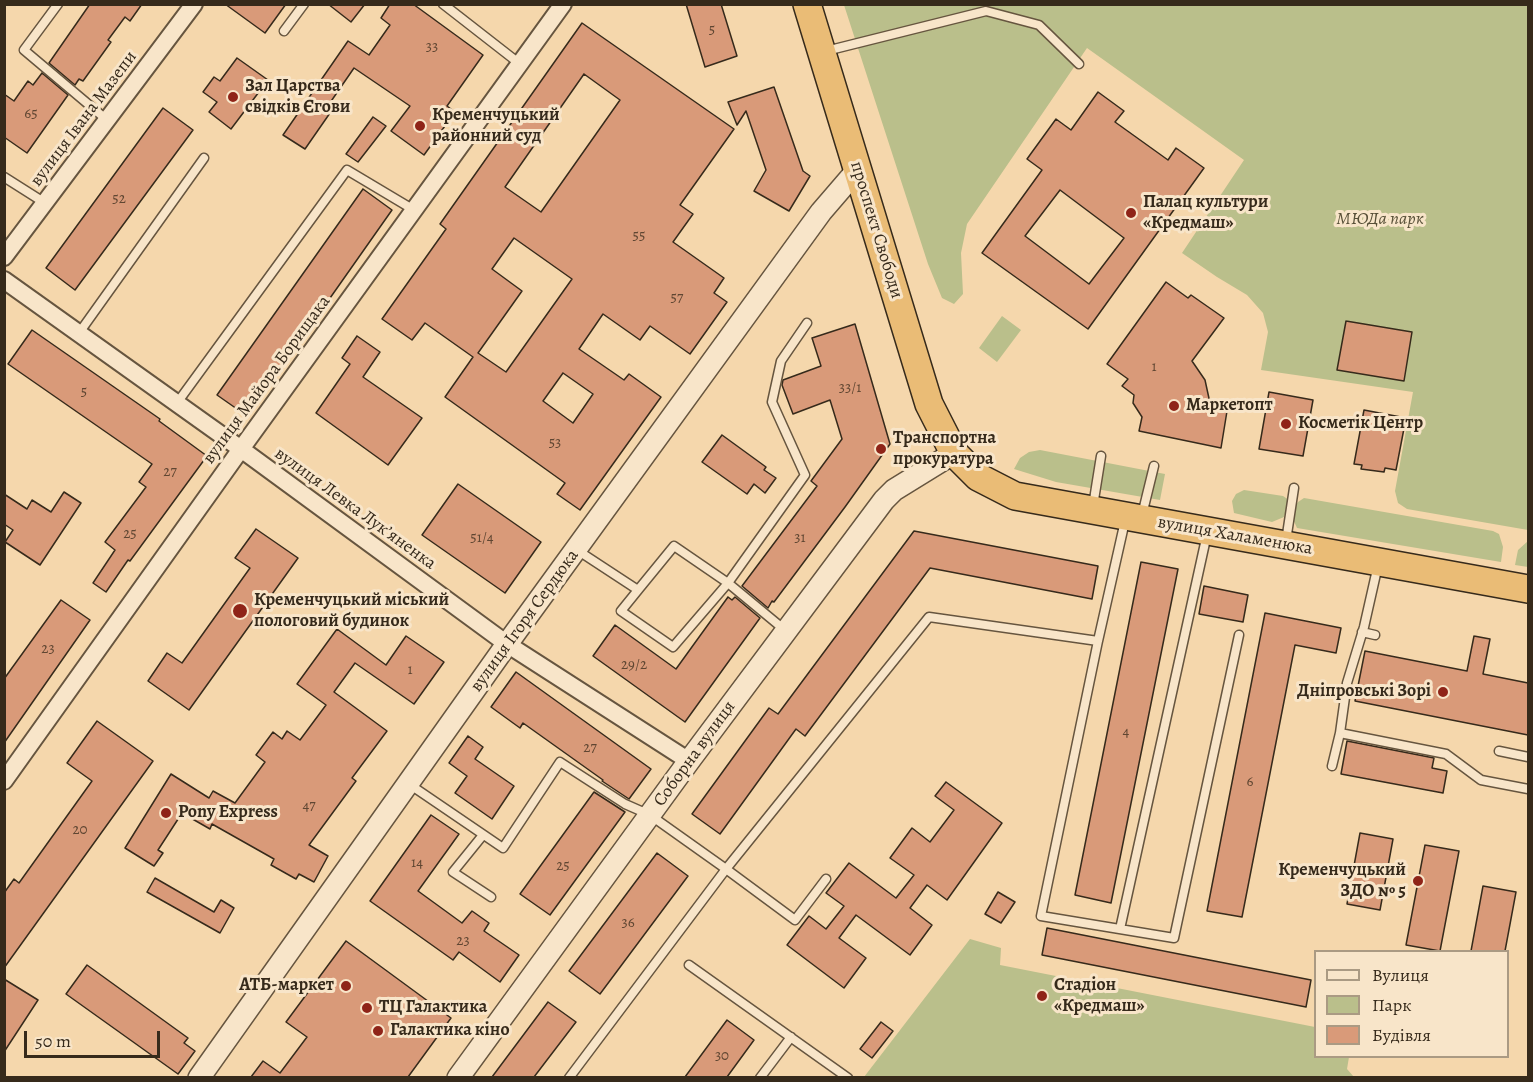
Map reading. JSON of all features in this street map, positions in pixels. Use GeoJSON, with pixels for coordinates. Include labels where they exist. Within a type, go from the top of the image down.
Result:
{"type":"FeatureCollection","features":[{"type":"Feature","properties":{"kind":"highway","name":"проспект Свободи"},"geometry":{"type":"LineString","coordinates":[[807,4],[926,395],[954,453]]}},
{"type":"Feature","properties":{"kind":"highway","name":"вулиця Халаменюка"},"geometry":{"type":"LineString","coordinates":[[954,453],[978,477],[1015,496],[1528,589]]}},
{"type":"Feature","properties":{"kind":"street","name":"вулиця Івана Мазепи"},"geometry":{"type":"LineString","coordinates":[[4,257],[194,4]]}},
{"type":"Feature","properties":{"kind":"street","name":"вулиця Майора Борищака"},"geometry":{"type":"LineString","coordinates":[[4,781],[563,4]]}},
{"type":"Feature","properties":{"kind":"street","name":"вулиця Ігоря Сердюка"},"geometry":{"type":"LineString","coordinates":[[199,1077],[507,644],[821,212],[858,169]]}},
{"type":"Feature","properties":{"kind":"street","name":"вулиця Левка Лукʼяненка"},"geometry":{"type":"LineString","coordinates":[[4,280],[241,449],[507,644],[688,761]]}},
{"type":"Feature","properties":{"kind":"street","name":"Соборна вулиця"},"geometry":{"type":"LineString","coordinates":[[458,1077],[688,761],[884,500],[894,490],[954,453]]}},
{"type":"Feature","properties":{"kind":"lane"},"geometry":{"type":"LineString","coordinates":[[58,4],[24,50],[107,120]]}},
{"type":"Feature","properties":{"kind":"lane"},"geometry":{"type":"LineString","coordinates":[[284,31],[304,4]]}},
{"type":"Feature","properties":{"kind":"lane"},"geometry":{"type":"LineString","coordinates":[[443,4],[520,64]]}},
{"type":"Feature","properties":{"kind":"lane"},"geometry":{"type":"LineString","coordinates":[[822,52],[986,11],[1039,25],[1079,64]]}},
{"type":"Feature","properties":{"kind":"lane"},"geometry":{"type":"LineString","coordinates":[[80,333],[204,158]]}},
{"type":"Feature","properties":{"kind":"lane"},"geometry":{"type":"LineString","coordinates":[[177,403],[347,170],[414,210]]}},
{"type":"Feature","properties":{"kind":"lane"},"geometry":{"type":"LineString","coordinates":[[4,177],[45,203]]}},
{"type":"Feature","properties":{"kind":"lane"},"geometry":{"type":"LineString","coordinates":[[786,631],[728,583],[674,546],[621,611],[673,646],[728,583],[805,475],[772,402],[781,360],[807,323]]}},
{"type":"Feature","properties":{"kind":"lane"},"geometry":{"type":"LineString","coordinates":[[1093,510],[1101,456]]}},
{"type":"Feature","properties":{"kind":"lane"},"geometry":{"type":"LineString","coordinates":[[1154,466],[1134,517],[1098,640],[1041,916],[1174,938],[1239,635]]}},
{"type":"Feature","properties":{"kind":"lane"},"geometry":{"type":"LineString","coordinates":[[1286,545],[1294,488]]}},
{"type":"Feature","properties":{"kind":"lane"},"geometry":{"type":"LineString","coordinates":[[1120,929],[1207,531]]}},
{"type":"Feature","properties":{"kind":"lane"},"geometry":{"type":"LineString","coordinates":[[576,550],[638,590]]}},
{"type":"Feature","properties":{"kind":"lane"},"geometry":{"type":"LineString","coordinates":[[1332,766],[1340,732],[1347,683],[1379,562]]}},
{"type":"Feature","properties":{"kind":"lane"},"geometry":{"type":"LineString","coordinates":[[569,1077],[726,869],[929,617],[1098,640]]}},
{"type":"Feature","properties":{"kind":"lane"},"geometry":{"type":"LineString","coordinates":[[1362,632],[1375,635]]}},
{"type":"Feature","properties":{"kind":"lane"},"geometry":{"type":"LineString","coordinates":[[1340,732],[1446,754],[1481,780],[1528,789]]}},
{"type":"Feature","properties":{"kind":"lane"},"geometry":{"type":"LineString","coordinates":[[1499,751],[1528,757]]}},
{"type":"Feature","properties":{"kind":"lane"},"geometry":{"type":"LineString","coordinates":[[408,784],[503,848],[560,762],[625,804],[650,815],[795,920],[826,879]]}},
{"type":"Feature","properties":{"kind":"lane"},"geometry":{"type":"LineString","coordinates":[[483,835],[453,872],[491,897]]}},
{"type":"Feature","properties":{"kind":"lane"},"geometry":{"type":"LineString","coordinates":[[689,965],[848,1077]]}},
{"type":"Feature","properties":{"kind":"lane"},"geometry":{"type":"LineString","coordinates":[[760,1077],[791,1037]]}},
{"type":"Feature","properties":{"kind":"green space","name":"МЮДа парк"},"geometry":{"type":"Polygon","coordinates":[[[844,5],[1528,5],[1528,530],[1407,509],[1398,503],[1395,491],[1413,392],[1261,370],[1268,332],[1263,313],[1247,295],[1182,253],[1244,160],[1087,48],[967,224],[961,253],[963,294],[954,304],[942,298],[928,264],[844,5]]]}},
{"type":"Feature","properties":{"kind":"green space"},"geometry":{"type":"Polygon","coordinates":[[[1002,316],[1021,330],[997,362],[979,348],[1002,316]]]}},
{"type":"Feature","properties":{"kind":"green space"},"geometry":{"type":"Polygon","coordinates":[[[1040,450],[1165,474],[1160,500],[1056,482],[1014,469],[1020,458],[1029,452],[1040,450]]]}},
{"type":"Feature","properties":{"kind":"green space"},"geometry":{"type":"Polygon","coordinates":[[[1244,490],[1283,496],[1289,500],[1284,517],[1272,522],[1234,513],[1232,501],[1236,494],[1244,490]]]}},
{"type":"Feature","properties":{"kind":"green space"},"geometry":{"type":"Polygon","coordinates":[[[1304,498],[1493,531],[1499,534],[1503,547],[1501,562],[1297,528],[1293,519],[1295,507],[1304,498]]]}},
{"type":"Feature","properties":{"kind":"green space"},"geometry":{"type":"Polygon","coordinates":[[[1528,541],[1528,567],[1515,565],[1518,550],[1528,541]]]}},
{"type":"Feature","properties":{"kind":"green space","name":"Стадіон «Кредмаш»"},"geometry":{"type":"Polygon","coordinates":[[[970,939],[1001,948],[1000,965],[1314,1027],[1314,1058],[1349,1058],[1347,1069],[1354,1077],[864,1077],[970,939]]]}},
{"type":"Feature","properties":{"kind":"building"},"geometry":{"type":"Polygon","coordinates":[[[90,4],[142,4],[130,21],[125,17],[108,40],[111,42],[83,81],[79,79],[75,85],[49,63],[90,4]]]}},
{"type":"Feature","properties":{"kind":"building"},"geometry":{"type":"Polygon","coordinates":[[[225,4],[286,4],[265,33],[225,4]]]}},
{"type":"Feature","properties":{"kind":"building"},"geometry":{"type":"Polygon","coordinates":[[[328,4],[365,4],[351,22],[328,4]]]}},
{"type":"Feature","properties":{"kind":"building"},"geometry":{"type":"Polygon","coordinates":[[[390,4],[413,4],[483,55],[447,106],[455,112],[424,155],[391,131],[410,106],[354,68],[325,110],[330,113],[305,149],[283,135],[348,41],[369,55],[390,25],[381,18],[390,4]]]}},
{"type":"Feature","properties":{"kind":"building"},"geometry":{"type":"Polygon","coordinates":[[[686,4],[721,4],[737,56],[705,67],[686,4]]]}},
{"type":"Feature","properties":{"kind":"building"},"geometry":{"type":"Polygon","coordinates":[[[582,23],[734,129],[680,205],[693,214],[673,242],[724,278],[714,293],[727,302],[690,354],[650,326],[640,340],[603,314],[579,349],[624,380],[629,374],[661,397],[580,510],[557,494],[565,483],[445,397],[473,357],[425,323],[412,340],[382,319],[446,229],[440,224],[582,23]],[[584,74],[505,187],[541,212],[620,100],[584,74]],[[514,238],[492,269],[522,291],[478,353],[506,372],[572,279],[514,238]],[[563,373],[543,401],[573,423],[593,394],[563,373]]]}},
{"type":"Feature","properties":{"kind":"building","name":"Зал Царства свідків Єгови"},"geometry":{"type":"Polygon","coordinates":[[[237,58],[268,80],[231,129],[209,112],[217,102],[203,92],[214,77],[220,81],[237,58]]]}},
{"type":"Feature","properties":{"kind":"building"},"geometry":{"type":"Polygon","coordinates":[[[42,73],[68,95],[27,153],[4,137],[4,94],[14,101],[28,81],[33,85],[42,73]]]}},
{"type":"Feature","properties":{"kind":"building"},"geometry":{"type":"Polygon","coordinates":[[[774,87],[803,171],[810,176],[789,211],[754,191],[766,170],[746,111],[737,125],[728,102],[774,87]]]}},
{"type":"Feature","properties":{"kind":"building","name":"Палац культури «Кредмаш»"},"geometry":{"type":"Polygon","coordinates":[[[1098,92],[1124,111],[1115,122],[1168,160],[1176,148],[1204,168],[1088,329],[982,253],[1042,170],[1027,159],[1056,119],[1071,130],[1098,92]],[[1060,190],[1025,236],[1089,284],[1124,238],[1060,190]]]}},
{"type":"Feature","properties":{"kind":"building"},"geometry":{"type":"Polygon","coordinates":[[[163,108],[193,130],[75,290],[46,268],[163,108]]]}},
{"type":"Feature","properties":{"kind":"building"},"geometry":{"type":"Polygon","coordinates":[[[373,117],[386,126],[358,162],[346,154],[373,117]]]}},
{"type":"Feature","properties":{"kind":"building"},"geometry":{"type":"Polygon","coordinates":[[[363,189],[392,210],[247,416],[217,395],[363,189]]]}},
{"type":"Feature","properties":{"kind":"building"},"geometry":{"type":"Polygon","coordinates":[[[1166,282],[1188,298],[1191,295],[1224,318],[1192,361],[1205,380],[1210,403],[1228,405],[1221,448],[1139,431],[1142,417],[1133,403],[1134,395],[1122,386],[1128,379],[1107,364],[1166,282]]]}},
{"type":"Feature","properties":{"kind":"building"},"geometry":{"type":"Polygon","coordinates":[[[1346,321],[1412,332],[1404,381],[1337,370],[1346,321]]]}},
{"type":"Feature","properties":{"kind":"building"},"geometry":{"type":"Polygon","coordinates":[[[855,324],[890,444],[768,608],[742,586],[817,486],[811,481],[842,439],[830,400],[793,414],[782,385],[783,380],[821,366],[812,338],[855,324]]]}},
{"type":"Feature","properties":{"kind":"building"},"geometry":{"type":"Polygon","coordinates":[[[32,330],[160,419],[159,421],[207,456],[106,592],[93,583],[115,550],[105,542],[146,487],[139,482],[152,464],[8,364],[32,330]]]}},
{"type":"Feature","properties":{"kind":"building"},"geometry":{"type":"Polygon","coordinates":[[[357,336],[380,352],[363,377],[422,418],[388,465],[316,413],[350,364],[342,358],[357,336]]]}},
{"type":"Feature","properties":{"kind":"building","name":"Косметік Центр"},"geometry":{"type":"Polygon","coordinates":[[[1269,392],[1313,400],[1303,456],[1259,449],[1269,392]]]}},
{"type":"Feature","properties":{"kind":"building"},"geometry":{"type":"Polygon","coordinates":[[[1364,410],[1406,418],[1396,470],[1385,468],[1384,472],[1361,469],[1362,465],[1354,464],[1364,410]]]}},
{"type":"Feature","properties":{"kind":"building"},"geometry":{"type":"Polygon","coordinates":[[[722,435],[766,467],[764,470],[776,478],[765,493],[754,484],[747,494],[702,462],[722,435]]]}},
{"type":"Feature","properties":{"kind":"building"},"geometry":{"type":"Polygon","coordinates":[[[458,484],[541,542],[505,593],[422,535],[458,484]]]}},
{"type":"Feature","properties":{"kind":"building"},"geometry":{"type":"Polygon","coordinates":[[[64,492],[81,503],[40,565],[5,542],[13,530],[4,524],[4,494],[27,509],[32,500],[51,512],[64,492]]]}},
{"type":"Feature","properties":{"kind":"building","name":"Кременчуцький міський пологовий будинок"},"geometry":{"type":"Polygon","coordinates":[[[256,529],[298,558],[189,710],[148,681],[167,653],[182,663],[250,568],[235,558],[256,529]]]}},
{"type":"Feature","properties":{"kind":"building"},"geometry":{"type":"Polygon","coordinates":[[[914,531],[1098,566],[1092,599],[930,568],[805,736],[796,729],[720,834],[692,814],[769,708],[778,714],[914,531]]]}},
{"type":"Feature","properties":{"kind":"building"},"geometry":{"type":"Polygon","coordinates":[[[1141,562],[1178,569],[1111,903],[1075,895],[1141,562]]]}},
{"type":"Feature","properties":{"kind":"building"},"geometry":{"type":"Polygon","coordinates":[[[1204,586],[1248,595],[1243,622],[1199,614],[1204,586]]]}},
{"type":"Feature","properties":{"kind":"building"},"geometry":{"type":"Polygon","coordinates":[[[728,597],[732,600],[735,597],[760,618],[685,722],[593,656],[615,625],[676,669],[728,597]]]}},
{"type":"Feature","properties":{"kind":"building"},"geometry":{"type":"Polygon","coordinates":[[[61,600],[90,620],[4,743],[4,679],[61,600]]]}},
{"type":"Feature","properties":{"kind":"building"},"geometry":{"type":"Polygon","coordinates":[[[1265,613],[1341,628],[1336,653],[1295,645],[1242,917],[1207,911],[1265,613]]]}},
{"type":"Feature","properties":{"kind":"building"},"geometry":{"type":"Polygon","coordinates":[[[337,629],[386,665],[406,636],[444,662],[414,704],[355,663],[334,692],[387,731],[352,778],[356,781],[309,845],[328,856],[314,882],[299,874],[296,879],[271,865],[274,859],[212,824],[210,829],[182,813],[158,850],[163,853],[154,866],[125,848],[171,774],[209,798],[213,791],[235,803],[265,762],[256,755],[273,732],[282,739],[287,731],[300,740],[326,705],[297,684],[337,629]]]}},
{"type":"Feature","properties":{"kind":"building","name":"Дніпровські Зорі"},"geometry":{"type":"Polygon","coordinates":[[[1474,636],[1490,639],[1483,674],[1528,683],[1528,735],[1355,701],[1365,651],[1467,671],[1474,636]]]}},
{"type":"Feature","properties":{"kind":"building"},"geometry":{"type":"Polygon","coordinates":[[[516,672],[651,769],[629,799],[523,723],[520,728],[491,707],[516,672]]]}},
{"type":"Feature","properties":{"kind":"building"},"geometry":{"type":"Polygon","coordinates":[[[97,721],[153,761],[4,968],[4,893],[14,879],[19,883],[92,781],[67,763],[97,721]]]}},
{"type":"Feature","properties":{"kind":"building"},"geometry":{"type":"Polygon","coordinates":[[[468,736],[483,747],[475,759],[514,786],[492,819],[455,793],[467,776],[449,763],[468,736]]]}},
{"type":"Feature","properties":{"kind":"building"},"geometry":{"type":"Polygon","coordinates":[[[1347,741],[1434,758],[1432,768],[1447,771],[1443,793],[1341,774],[1347,741]]]}},
{"type":"Feature","properties":{"kind":"building"},"geometry":{"type":"Polygon","coordinates":[[[946,782],[1002,823],[947,900],[927,885],[910,908],[932,925],[910,955],[856,915],[839,938],[866,958],[844,988],[787,945],[809,916],[826,929],[844,906],[826,893],[849,863],[896,898],[914,875],[890,858],[912,828],[930,842],[954,810],[935,796],[946,782]]]}},
{"type":"Feature","properties":{"kind":"building"},"geometry":{"type":"Polygon","coordinates":[[[594,792],[625,812],[550,915],[520,894],[594,792]]]}},
{"type":"Feature","properties":{"kind":"building"},"geometry":{"type":"Polygon","coordinates":[[[431,815],[459,834],[418,891],[462,923],[472,911],[489,923],[484,931],[519,955],[500,982],[459,952],[453,960],[370,901],[431,815]]]}},
{"type":"Feature","properties":{"kind":"building"},"geometry":{"type":"Polygon","coordinates":[[[1360,833],[1393,839],[1380,910],[1347,904],[1360,833]]]}},
{"type":"Feature","properties":{"kind":"building"},"geometry":{"type":"Polygon","coordinates":[[[1425,845],[1459,851],[1440,950],[1406,945],[1425,845]]]}},
{"type":"Feature","properties":{"kind":"building"},"geometry":{"type":"Polygon","coordinates":[[[657,853],[688,876],[600,994],[569,971],[657,853]]]}},
{"type":"Feature","properties":{"kind":"building"},"geometry":{"type":"Polygon","coordinates":[[[155,878],[214,912],[221,900],[234,908],[220,933],[147,892],[155,878]]]}},
{"type":"Feature","properties":{"kind":"building"},"geometry":{"type":"Polygon","coordinates":[[[1483,886],[1516,892],[1505,950],[1471,950],[1483,886]]]}},
{"type":"Feature","properties":{"kind":"building"},"geometry":{"type":"Polygon","coordinates":[[[998,892],[1015,902],[1001,923],[985,914],[998,892]]]}},
{"type":"Feature","properties":{"kind":"building"},"geometry":{"type":"Polygon","coordinates":[[[1047,928],[1311,980],[1306,1007],[1042,955],[1047,928]]]}},
{"type":"Feature","properties":{"kind":"building","name":"ТЦ Галактика"},"geometry":{"type":"Polygon","coordinates":[[[346,941],[451,1018],[408,1077],[251,1077],[263,1061],[280,1073],[307,1037],[286,1022],[346,941]]]}},
{"type":"Feature","properties":{"kind":"building"},"geometry":{"type":"Polygon","coordinates":[[[87,965],[188,1038],[184,1043],[195,1051],[178,1074],[66,994],[87,965]]]}},
{"type":"Feature","properties":{"kind":"building"},"geometry":{"type":"Polygon","coordinates":[[[4,979],[38,1000],[4,1052],[4,979]]]}},
{"type":"Feature","properties":{"kind":"building"},"geometry":{"type":"Polygon","coordinates":[[[548,1002],[576,1022],[534,1077],[492,1077],[548,1002]]]}},
{"type":"Feature","properties":{"kind":"building"},"geometry":{"type":"Polygon","coordinates":[[[727,1020],[754,1040],[727,1077],[685,1077],[727,1020]]]}},
{"type":"Feature","properties":{"kind":"building"},"geometry":{"type":"Polygon","coordinates":[[[881,1022],[893,1031],[872,1058],[860,1049],[881,1022]]]}},
{"type":"Feature","properties":{"kind":"place","name":"Зал Царства свідків Єгови"},"geometry":{"type":"Point","coordinates":[233,97]}},
{"type":"Feature","properties":{"kind":"place","name":"Кременчуцький районний суд"},"geometry":{"type":"Point","coordinates":[420,126]}},
{"type":"Feature","properties":{"kind":"place","name":"Палац культури «Кредмаш»"},"geometry":{"type":"Point","coordinates":[1131,213]}},
{"type":"Feature","properties":{"kind":"place","name":"Маркетопт"},"geometry":{"type":"Point","coordinates":[1174,406]}},
{"type":"Feature","properties":{"kind":"place","name":"Косметік Центр"},"geometry":{"type":"Point","coordinates":[1286,424]}},
{"type":"Feature","properties":{"kind":"place","name":"Транспортна прокуратура"},"geometry":{"type":"Point","coordinates":[881,449]}},
{"type":"Feature","properties":{"kind":"place","name":"Кременчуцький міський пологовий будинок"},"geometry":{"type":"Point","coordinates":[240,611]}},
{"type":"Feature","properties":{"kind":"place","name":"Дніпровські Зорі"},"geometry":{"type":"Point","coordinates":[1443,692]}},
{"type":"Feature","properties":{"kind":"place","name":"Pony Express"},"geometry":{"type":"Point","coordinates":[166,813]}},
{"type":"Feature","properties":{"kind":"place","name":"Кременчуцький ЗДО № 5"},"geometry":{"type":"Point","coordinates":[1418,881]}},
{"type":"Feature","properties":{"kind":"place","name":"АТБ-маркет"},"geometry":{"type":"Point","coordinates":[346,986]}},
{"type":"Feature","properties":{"kind":"place","name":"Стадіон «Кредмаш»"},"geometry":{"type":"Point","coordinates":[1042,996]}},
{"type":"Feature","properties":{"kind":"place","name":"ТЦ Галактика"},"geometry":{"type":"Point","coordinates":[367,1008]}},
{"type":"Feature","properties":{"kind":"place","name":"Галактика кіно"},"geometry":{"type":"Point","coordinates":[378,1031]}}]}
